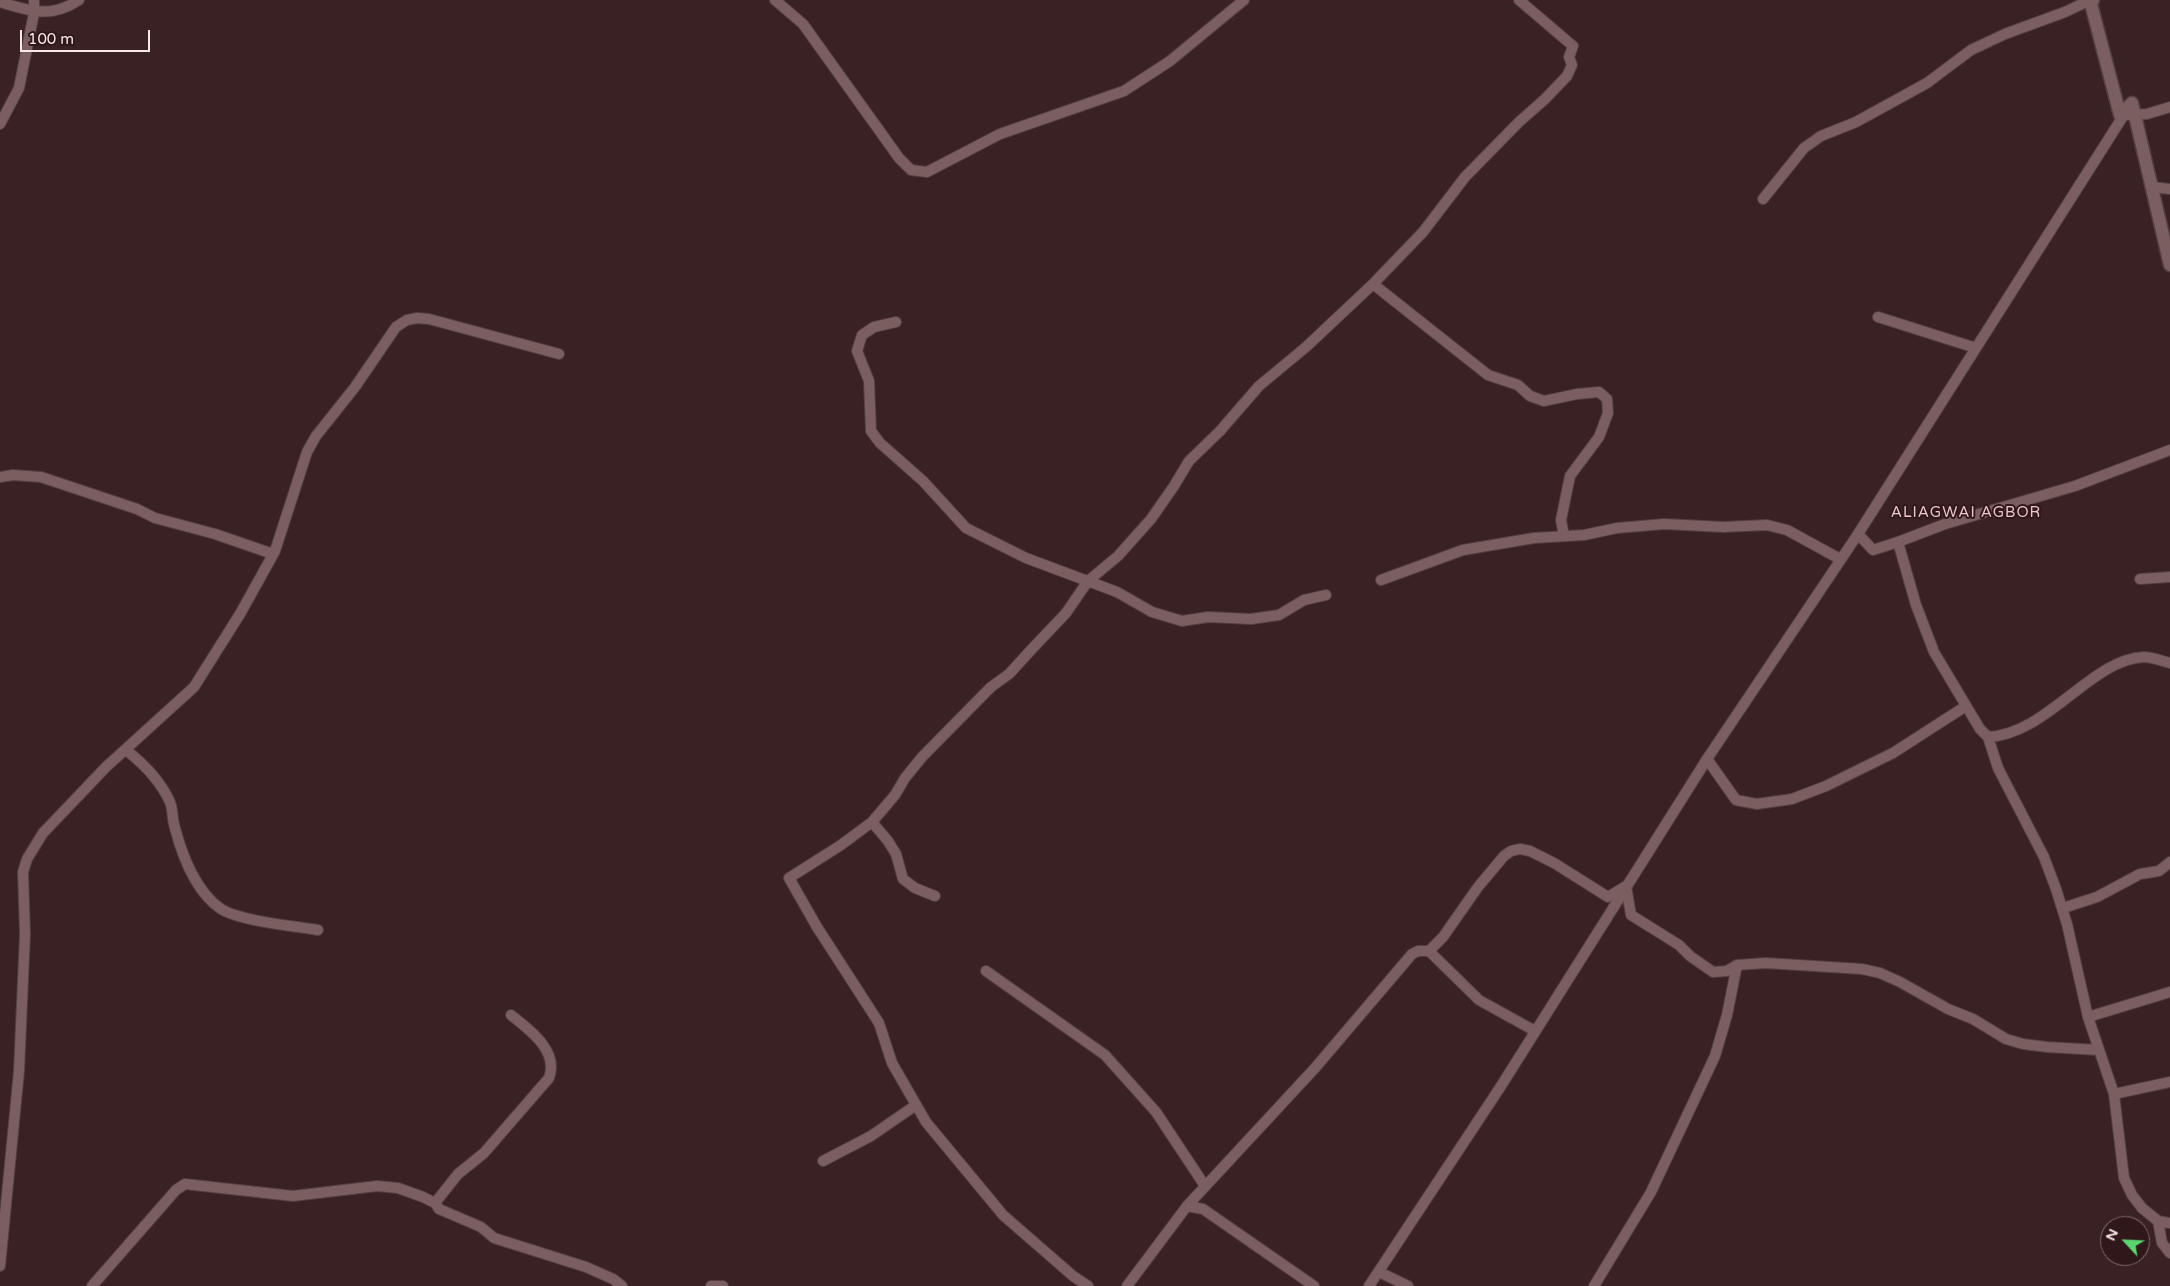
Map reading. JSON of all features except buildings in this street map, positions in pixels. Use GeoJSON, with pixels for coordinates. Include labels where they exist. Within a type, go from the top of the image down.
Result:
{"type":"FeatureCollection","features":[{"type":"Feature","properties":{"kind":"street"},"geometry":{"type":"LineString","coordinates":[[0,124],[19,88],[34,13],[34,0]]}},
{"type":"Feature","properties":{"kind":"street"},"geometry":{"type":"LineString","coordinates":[[0,2],[34,13],[66,9],[79,0]]}},
{"type":"Feature","properties":{"kind":"street"},"geometry":{"type":"LineString","coordinates":[[775,0],[803,24],[899,158],[911,170],[927,172],[1000,134],[1124,91],[1170,61],[1244,0]]}},
{"type":"Feature","properties":{"kind":"street"},"geometry":{"type":"LineString","coordinates":[[1088,1286],[1073,1276],[1002,1215],[926,1122],[892,1063],[879,1023],[817,927],[789,878],[872,822],[896,795],[905,778],[922,757],[991,687],[1009,674],[1066,613],[1088,581],[1125,549],[1151,519],[1189,461],[1220,431],[1259,386],[1306,347],[1373,284],[1423,232],[1465,177],[1567,76],[1572,65],[1570,57],[1573,46],[1519,0]]}},
{"type":"Feature","properties":{"kind":"street"},"geometry":{"type":"LineString","coordinates":[[1763,199],[1804,148],[1821,136],[1856,122],[1928,83],[1971,50],[2005,34],[2094,1],[2120,115]]}},
{"type":"Feature","properties":{"kind":"street"},"geometry":{"type":"LineString","coordinates":[[2120,115],[2132,103]]}},
{"type":"Feature","properties":{"kind":"street"},"geometry":{"type":"LineString","coordinates":[[2132,103],[2170,265]]}},
{"type":"Feature","properties":{"kind":"street"},"geometry":{"type":"LineString","coordinates":[[1369,1286],[1593,941],[1707,759],[1858,534],[2132,103]]}},
{"type":"Feature","properties":{"kind":"street"},"geometry":{"type":"LineString","coordinates":[[2120,115],[2147,114],[2170,107]]}},
{"type":"Feature","properties":{"kind":"street"},"geometry":{"type":"LineString","coordinates":[[2152,188],[2170,188]]}},
{"type":"Feature","properties":{"kind":"street"},"geometry":{"type":"LineString","coordinates":[[1373,284],[1488,376],[1518,385],[1530,396],[1544,401],[1599,392],[1607,399],[1608,413],[1599,437],[1570,476],[1561,520],[1564,536]]}},
{"type":"Feature","properties":{"kind":"street"},"geometry":{"type":"LineString","coordinates":[[1878,317],[1976,348]]}},
{"type":"Feature","properties":{"kind":"street"},"geometry":{"type":"LineString","coordinates":[[0,1266],[19,1071],[25,934],[23,872],[27,859],[43,833],[106,767],[194,687],[240,614],[273,554],[309,448],[316,436],[355,387],[396,327],[407,320],[417,318],[429,319],[559,354]]}},
{"type":"Feature","properties":{"kind":"street"},"geometry":{"type":"LineString","coordinates":[[896,322],[874,327],[862,335],[858,350],[869,381],[871,431],[880,443],[923,481],[966,528],[1026,558],[1117,592],[1152,612],[1182,621],[1208,617],[1251,619],[1279,615],[1304,600],[1326,595]]}},
{"type":"Feature","properties":{"kind":"street"},"geometry":{"type":"LineString","coordinates":[[1858,534],[1873,550],[1945,524],[2075,486],[2170,450]]}},
{"type":"Feature","properties":{"kind":"street"},"geometry":{"type":"LineString","coordinates":[[0,477],[13,475],[41,477],[137,509],[155,518],[214,534],[273,554]]}},
{"type":"Feature","properties":{"kind":"street"},"geometry":{"type":"LineString","coordinates":[[1381,580],[1463,550],[1534,538],[1584,535],[1617,528],[1664,524],[1723,527],[1767,524],[1787,530],[1840,559]]}},
{"type":"Feature","properties":{"kind":"street"},"geometry":{"type":"LineString","coordinates":[[1898,542],[1916,605],[1934,652],[1980,729],[1988,737],[1998,768],[2044,857],[2063,908],[2088,1017],[2114,1094],[2124,1178],[2132,1195],[2142,1208],[2158,1221],[2170,1224]]}},
{"type":"Feature","properties":{"kind":"street"},"geometry":{"type":"LineString","coordinates":[[2140,579],[2170,577]]}},
{"type":"Feature","properties":{"kind":"street"},"geometry":{"type":"LineString","coordinates":[[1988,737],[2001,736],[2043,717],[2114,665],[2144,657],[2170,663]]}},
{"type":"Feature","properties":{"kind":"street"},"geometry":{"type":"LineString","coordinates":[[1707,759],[1736,800],[1758,804],[1792,799],[1826,786],[1893,753],[1966,706]]}},
{"type":"Feature","properties":{"kind":"street"},"geometry":{"type":"LineString","coordinates":[[126,750],[142,762],[160,784],[170,803],[174,827],[183,853],[205,893],[216,904],[222,909],[244,916],[318,930]]}},
{"type":"Feature","properties":{"kind":"street"},"geometry":{"type":"LineString","coordinates":[[872,822],[896,854],[903,878],[915,888],[936,896]]}},
{"type":"Feature","properties":{"kind":"street"},"geometry":{"type":"LineString","coordinates":[[1429,952],[1443,936],[1478,887],[1504,856],[1512,851],[1520,849],[1530,851],[1554,863],[1608,896],[1626,886]]}},
{"type":"Feature","properties":{"kind":"street"},"geometry":{"type":"LineString","coordinates":[[2063,908],[2097,897],[2140,874],[2159,872],[2170,862]]}},
{"type":"Feature","properties":{"kind":"street"},"geometry":{"type":"LineString","coordinates":[[1626,886],[1632,915],[1679,945],[1690,956],[1713,972],[1727,971],[1737,965],[1783,963],[1862,969],[1880,973],[1948,1009],[1973,1019],[2006,1039],[2047,1048],[2098,1050]]}},
{"type":"Feature","properties":{"kind":"street"},"geometry":{"type":"LineString","coordinates":[[1127,1286],[1187,1206],[1315,1068],[1412,954],[1418,950],[1429,952],[1478,1000],[1535,1031]]}},
{"type":"Feature","properties":{"kind":"street"},"geometry":{"type":"LineString","coordinates":[[1594,1286],[1651,1192],[1715,1056],[1727,1015],[1737,965]]}},
{"type":"Feature","properties":{"kind":"street"},"geometry":{"type":"LineString","coordinates":[[986,971],[1105,1055],[1156,1112],[1202,1189],[1203,1209]]}},
{"type":"Feature","properties":{"kind":"street"},"geometry":{"type":"LineString","coordinates":[[2088,1017],[2170,992]]}},
{"type":"Feature","properties":{"kind":"street"},"geometry":{"type":"LineString","coordinates":[[435,1203],[458,1174],[484,1153],[549,1078],[553,1068],[550,1056],[535,1035],[512,1015]]}},
{"type":"Feature","properties":{"kind":"street"},"geometry":{"type":"LineString","coordinates":[[2114,1094],[2170,1082]]}},
{"type":"Feature","properties":{"kind":"street"},"geometry":{"type":"LineString","coordinates":[[823,1161],[871,1136],[916,1105]]}},
{"type":"Feature","properties":{"kind":"street"},"geometry":{"type":"LineString","coordinates":[[92,1286],[176,1190],[185,1184],[293,1196],[377,1186],[398,1188],[435,1203],[439,1209],[481,1227],[494,1238],[586,1267],[613,1278],[622,1286]]}},
{"type":"Feature","properties":{"kind":"street"},"geometry":{"type":"LineString","coordinates":[[1187,1206],[1203,1209],[1314,1286]]}},
{"type":"Feature","properties":{"kind":"street"},"geometry":{"type":"LineString","coordinates":[[2158,1221],[2162,1243],[2170,1253]]}},
{"type":"Feature","properties":{"kind":"street"},"geometry":{"type":"LineString","coordinates":[[1379,1272],[1408,1286]]}},
{"type":"Feature","properties":{"kind":"street"},"geometry":{"type":"LineString","coordinates":[[711,1286],[723,1286]]}},
{"type":"Feature","properties":{"kind":"district","name":"ALIAGWAI AGBOR"},"geometry":{"type":"Point","coordinates":[1966,513]}}]}
